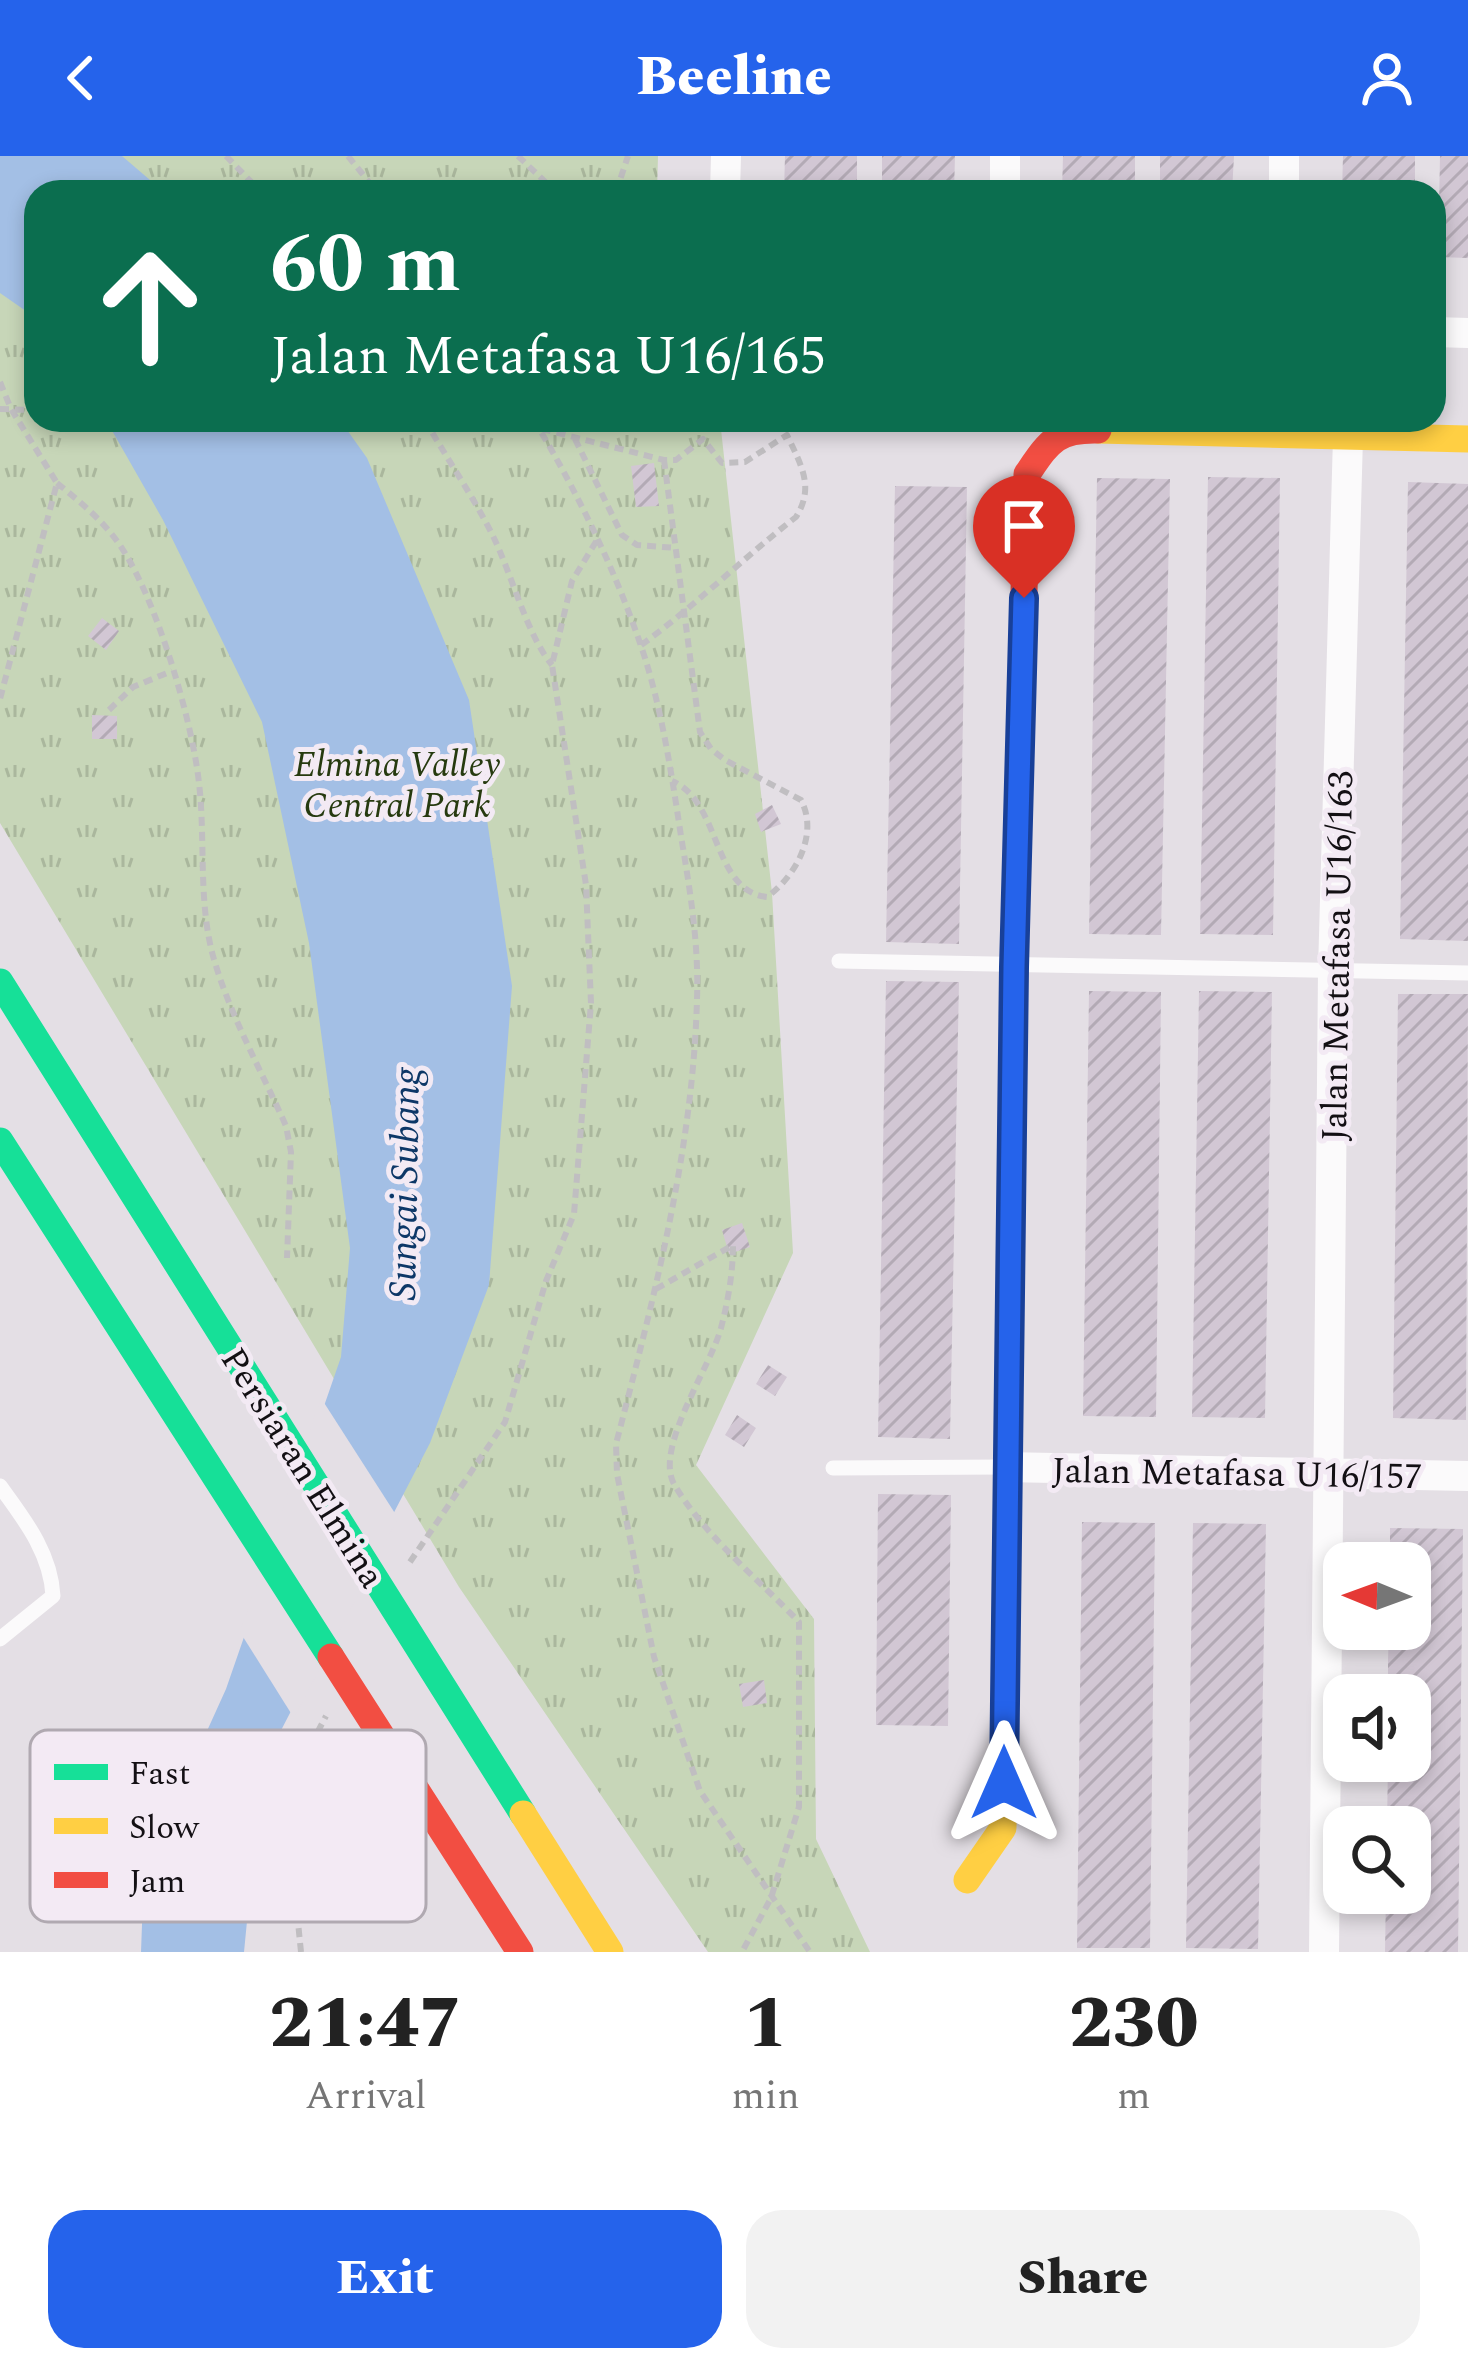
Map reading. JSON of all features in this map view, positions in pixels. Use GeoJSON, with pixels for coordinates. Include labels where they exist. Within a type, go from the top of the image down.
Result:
{"type":"FeatureCollection","features":[{"type":"Feature","properties":{"kind":"main road"},"geometry":{"type":"LineString","coordinates":[[967,1880],[1003,1828],[1014,967],[1027,473],[1050,441],[1066,432]]}},
{"type":"Feature","properties":{"kind":"main road"},"geometry":{"type":"LineString","coordinates":[[1224,432],[1468,439]]}},
{"type":"Feature","properties":{"kind":"main road","name":"Persiaran Elmina"},"geometry":{"type":"LineString","coordinates":[[0,982],[604,1942]]}},
{"type":"Feature","properties":{"kind":"main road"},"geometry":{"type":"LineString","coordinates":[[0,1141],[378,1730]]}},
{"type":"Feature","properties":{"kind":"main road"},"geometry":{"type":"LineString","coordinates":[[426,1805],[520,1952]]}},
{"type":"Feature","properties":{"kind":"street","name":"Jalan Metafasa U16/163"},"geometry":{"type":"LineString","coordinates":[[1324,1952],[1334,971],[1348,437]]}},
{"type":"Feature","properties":{"kind":"street","name":"Jalan Metafasa U16/157"},"geometry":{"type":"LineString","coordinates":[[1006,1467],[1468,1476]]}},
{"type":"Feature","properties":{"kind":"lane"},"geometry":{"type":"LineString","coordinates":[[839,962],[1468,974]]}},
{"type":"Feature","properties":{"kind":"lane"},"geometry":{"type":"LineString","coordinates":[[833,1468],[1006,1467]]}},
{"type":"Feature","properties":{"kind":"lane"},"geometry":{"type":"LineString","coordinates":[[0,1486],[34,1533],[52,1576],[53,1595],[0,1640]]}},
{"type":"Feature","properties":{"kind":"path"},"geometry":{"type":"LineString","coordinates":[[226,156],[249,180]]}},
{"type":"Feature","properties":{"kind":"path"},"geometry":{"type":"LineString","coordinates":[[348,156],[367,180]]}},
{"type":"Feature","properties":{"kind":"path"},"geometry":{"type":"LineString","coordinates":[[518,156],[543,180]]}},
{"type":"Feature","properties":{"kind":"path"},"geometry":{"type":"LineString","coordinates":[[0,382],[24,430]]}},
{"type":"Feature","properties":{"kind":"path"},"geometry":{"type":"LineString","coordinates":[[0,409],[24,410]]}},
{"type":"Feature","properties":{"kind":"path"},"geometry":{"type":"LineString","coordinates":[[25,432],[57,483],[87,507],[118,543],[149,605],[172,671],[199,781],[205,908],[215,964],[286,1126],[291,1152],[286,1258]]}},
{"type":"Feature","properties":{"kind":"path"},"geometry":{"type":"LineString","coordinates":[[432,432],[491,532],[537,646],[552,665]]}},
{"type":"Feature","properties":{"kind":"path"},"geometry":{"type":"LineString","coordinates":[[541,432],[580,500],[640,646],[672,781],[695,920],[697,998],[689,1112],[656,1289],[616,1444],[617,1474],[654,1657],[700,1791],[810,1952]]}},
{"type":"Feature","properties":{"kind":"path"},"geometry":{"type":"LineString","coordinates":[[556,432],[664,460],[676,460],[703,439],[722,463],[745,462],[787,435],[807,477],[805,502],[796,518],[709,588],[685,614],[640,646]]}},
{"type":"Feature","properties":{"kind":"path"},"geometry":{"type":"LineString","coordinates":[[575,440],[622,536],[637,545],[676,548]]}},
{"type":"Feature","properties":{"kind":"path"},"geometry":{"type":"LineString","coordinates":[[664,460],[700,732],[710,749],[801,800],[809,816],[801,856],[779,889],[767,897],[751,895],[738,884],[684,785],[672,781]]}},
{"type":"Feature","properties":{"kind":"path"},"geometry":{"type":"LineString","coordinates":[[0,699],[57,483]]}},
{"type":"Feature","properties":{"kind":"path"},"geometry":{"type":"LineString","coordinates":[[410,1563],[506,1422],[546,1281],[574,1214],[590,979],[586,885],[552,665],[572,581],[597,539]]}},
{"type":"Feature","properties":{"kind":"path"},"geometry":{"type":"LineString","coordinates":[[110,710],[133,687],[172,671]]}},
{"type":"Feature","properties":{"kind":"path"},"geometry":{"type":"LineString","coordinates":[[656,1289],[734,1245],[721,1328],[671,1444],[671,1480],[713,1533],[799,1622],[799,1808],[771,1898],[743,1950]]}},
{"type":"Feature","properties":{"kind":"path"},"geometry":{"type":"LineString","coordinates":[[318,1730],[336,1698]]}},
{"type":"Feature","properties":{"kind":"path"},"geometry":{"type":"LineString","coordinates":[[298,1922],[301,1952]]}},
{"type":"Feature","properties":{"kind":"green space","name":"Elmina Valley Central Park"},"geometry":{"type":"Polygon","coordinates":[[[0,156],[658,156],[657,180],[24,180],[24,432],[721,432],[772,893],[793,1253],[696,1465],[814,1619],[816,1839],[870,1952],[708,1952],[459,1587],[0,823],[0,156]]]}},
{"type":"Feature","properties":{"kind":"water"},"geometry":{"type":"Polygon","coordinates":[[[0,156],[122,156],[150,180],[24,180],[24,310],[0,293],[0,156]]]}},
{"type":"Feature","properties":{"kind":"water","name":"Sungai Subang"},"geometry":{"type":"Polygon","coordinates":[[[113,432],[349,432],[367,458],[469,700],[512,986],[489,1285],[430,1443],[281,1730],[207,1730],[226,1689],[341,1357],[350,1248],[309,943],[262,722],[163,520],[113,432]]]}},
{"type":"Feature","properties":{"kind":"water"},"geometry":{"type":"Polygon","coordinates":[[[142,1922],[247,1922],[244,1952],[141,1952],[142,1922]]]}},
{"type":"Feature","properties":{"kind":"pier"},"geometry":{"type":"Polygon","coordinates":[[[321,1398],[398,1518],[294,1718],[240,1632],[321,1398]]]}},
{"type":"Feature","properties":{"kind":"building"},"geometry":{"type":"Polygon","coordinates":[[[785,156],[857,156],[857,180],[784,180],[785,156]]]}},
{"type":"Feature","properties":{"kind":"building"},"geometry":{"type":"Polygon","coordinates":[[[882,156],[955,156],[954,180],[882,180],[882,156]]]}},
{"type":"Feature","properties":{"kind":"building"},"geometry":{"type":"Polygon","coordinates":[[[1063,156],[1135,156],[1135,180],[1062,180],[1063,156]]]}},
{"type":"Feature","properties":{"kind":"building"},"geometry":{"type":"Polygon","coordinates":[[[1160,156],[1234,156],[1233,180],[1160,180],[1160,156]]]}},
{"type":"Feature","properties":{"kind":"building"},"geometry":{"type":"Polygon","coordinates":[[[1343,156],[1415,156],[1415,180],[1342,180],[1343,156]]]}},
{"type":"Feature","properties":{"kind":"building"},"geometry":{"type":"Polygon","coordinates":[[[1440,156],[1468,156],[1468,258],[1446,257],[1446,180],[1440,180],[1440,156]]]}},
{"type":"Feature","properties":{"kind":"building"},"geometry":{"type":"Polygon","coordinates":[[[654,463],[659,506],[636,507],[631,466],[654,463]]]}},
{"type":"Feature","properties":{"kind":"building"},"geometry":{"type":"Polygon","coordinates":[[[1208,477],[1280,478],[1273,935],[1200,934],[1208,477]]]}},
{"type":"Feature","properties":{"kind":"building"},"geometry":{"type":"Polygon","coordinates":[[[1097,478],[1170,479],[1161,935],[1089,934],[1097,478]]]}},
{"type":"Feature","properties":{"kind":"building"},"geometry":{"type":"Polygon","coordinates":[[[1408,482],[1468,484],[1468,941],[1400,939],[1408,482]]]}},
{"type":"Feature","properties":{"kind":"building"},"geometry":{"type":"Polygon","coordinates":[[[895,486],[967,487],[959,944],[886,942],[895,486]]]}},
{"type":"Feature","properties":{"kind":"building"},"geometry":{"type":"Polygon","coordinates":[[[102,618],[119,631],[106,650],[88,636],[102,618]]]}},
{"type":"Feature","properties":{"kind":"building"},"geometry":{"type":"Polygon","coordinates":[[[92,715],[117,716],[117,739],[92,739],[92,715]]]}},
{"type":"Feature","properties":{"kind":"building"},"geometry":{"type":"Polygon","coordinates":[[[772,805],[781,824],[761,832],[755,814],[772,805]]]}},
{"type":"Feature","properties":{"kind":"building"},"geometry":{"type":"Polygon","coordinates":[[[886,981],[959,982],[950,1439],[878,1437],[886,981]]]}},
{"type":"Feature","properties":{"kind":"building"},"geometry":{"type":"Polygon","coordinates":[[[1089,991],[1161,992],[1156,1417],[1083,1416],[1089,991]]]}},
{"type":"Feature","properties":{"kind":"building"},"geometry":{"type":"Polygon","coordinates":[[[1199,991],[1272,992],[1265,1418],[1192,1417],[1199,991]]]}},
{"type":"Feature","properties":{"kind":"building"},"geometry":{"type":"Polygon","coordinates":[[[1398,994],[1468,994],[1466,1420],[1393,1418],[1398,994]]]}},
{"type":"Feature","properties":{"kind":"building"},"geometry":{"type":"Polygon","coordinates":[[[742,1223],[750,1247],[729,1254],[722,1230],[742,1223]]]}},
{"type":"Feature","properties":{"kind":"building"},"geometry":{"type":"Polygon","coordinates":[[[768,1365],[787,1377],[775,1396],[756,1384],[768,1365]]]}},
{"type":"Feature","properties":{"kind":"building"},"geometry":{"type":"Polygon","coordinates":[[[737,1415],[756,1428],[744,1447],[725,1435],[737,1415]]]}},
{"type":"Feature","properties":{"kind":"building"},"geometry":{"type":"Polygon","coordinates":[[[878,1494],[951,1495],[948,1726],[876,1725],[878,1494]]]}},
{"type":"Feature","properties":{"kind":"building"},"geometry":{"type":"Polygon","coordinates":[[[1082,1522],[1155,1523],[1150,1948],[1077,1948],[1082,1522]]]}},
{"type":"Feature","properties":{"kind":"building"},"geometry":{"type":"Polygon","coordinates":[[[1193,1523],[1266,1524],[1258,1949],[1186,1948],[1193,1523]]]}},
{"type":"Feature","properties":{"kind":"building"},"geometry":{"type":"Polygon","coordinates":[[[1390,1528],[1463,1529],[1458,1952],[1385,1952],[1386,1914],[1431,1914],[1431,1806],[1387,1806],[1388,1782],[1431,1782],[1431,1674],[1388,1674],[1388,1660],[1388,1650],[1431,1650],[1431,1542],[1390,1542],[1390,1528]]]}},
{"type":"Feature","properties":{"kind":"building"},"geometry":{"type":"Polygon","coordinates":[[[764,1680],[767,1703],[743,1707],[739,1684],[764,1680]]]}},
{"type":"Feature","properties":{"kind":"traffic: fast"},"geometry":{"type":"LineString","coordinates":[[0,982],[523,1814]]}},
{"type":"Feature","properties":{"kind":"traffic: fast"},"geometry":{"type":"LineString","coordinates":[[0,1141],[331,1657]]}},
{"type":"Feature","properties":{"kind":"traffic: slow"},"geometry":{"type":"LineString","coordinates":[[1180,432],[1468,439]]}},
{"type":"Feature","properties":{"kind":"traffic: slow"},"geometry":{"type":"LineString","coordinates":[[967,1880],[1003,1828],[1015,948]]}},
{"type":"Feature","properties":{"kind":"traffic: slow"},"geometry":{"type":"LineString","coordinates":[[523,1814],[610,1952]]}},
{"type":"Feature","properties":{"kind":"traffic: jam"},"geometry":{"type":"LineString","coordinates":[[1015,948],[1027,474],[1041,453],[1072,432]]}},
{"type":"Feature","properties":{"kind":"traffic: jam"},"geometry":{"type":"LineString","coordinates":[[331,1657],[378,1730]]}},
{"type":"Feature","properties":{"kind":"traffic: jam"},"geometry":{"type":"LineString","coordinates":[[426,1805],[520,1952]]}},
{"type":"Feature","properties":{"kind":"route"},"geometry":{"type":"LineString","coordinates":[[1004,1783],[1014,967],[1024,598]]}}]}
